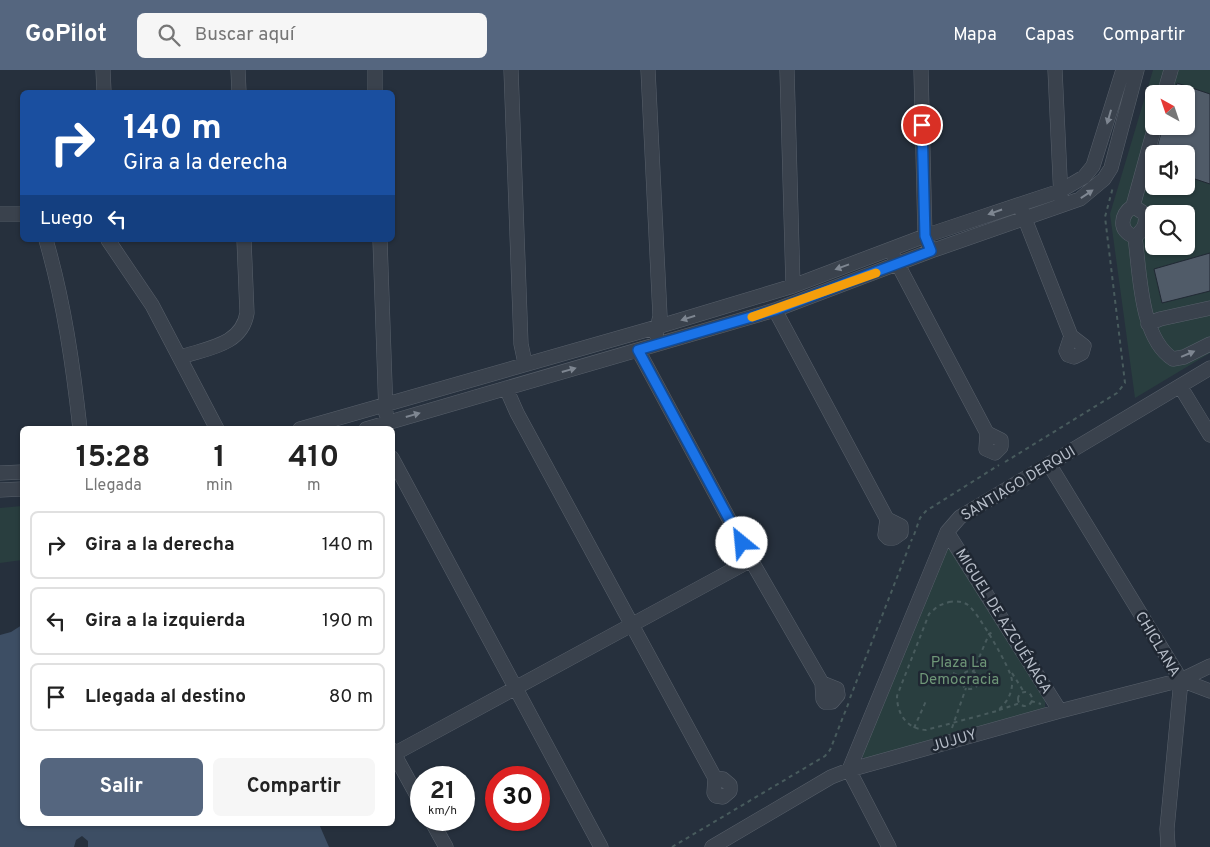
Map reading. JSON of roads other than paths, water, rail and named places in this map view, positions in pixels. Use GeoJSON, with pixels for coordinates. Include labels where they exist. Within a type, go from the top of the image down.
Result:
{"type":"FeatureCollection","features":[{"type":"Feature","properties":{"kind":"street"},"geometry":{"type":"LineString","coordinates":[[103,70],[104,90]]}},
{"type":"Feature","properties":{"kind":"street"},"geometry":{"type":"LineString","coordinates":[[238,70],[239,90]]}},
{"type":"Feature","properties":{"kind":"street"},"geometry":{"type":"LineString","coordinates":[[375,70],[376,90]]}},
{"type":"Feature","properties":{"kind":"street"},"geometry":{"type":"LineString","coordinates":[[512,70],[521,344],[528,363],[537,373],[537,379]]}},
{"type":"Feature","properties":{"kind":"street"},"geometry":{"type":"LineString","coordinates":[[648,70],[660,316],[656,344]]}},
{"type":"Feature","properties":{"kind":"street"},"geometry":{"type":"LineString","coordinates":[[780,308],[790,286],[787,70]]}},
{"type":"Feature","properties":{"kind":"street"},"geometry":{"type":"LineString","coordinates":[[921,70],[925,236],[931,251]]}},
{"type":"Feature","properties":{"kind":"street"},"geometry":{"type":"LineString","coordinates":[[1055,70],[1061,205]]}},
{"type":"Feature","properties":{"kind":"street"},"geometry":{"type":"LineString","coordinates":[[311,426],[657,327],[790,286],[925,236],[1060,191],[1084,177],[1093,166],[1123,70]]}},
{"type":"Feature","properties":{"kind":"street"},"geometry":{"type":"LineString","coordinates":[[380,242],[379,407],[377,426],[780,308],[1024,217],[1080,199],[1094,189],[1111,168],[1136,70]]}},
{"type":"Feature","properties":{"kind":"street"},"geometry":{"type":"LineString","coordinates":[[1167,85],[1171,70]]}},
{"type":"Feature","properties":{"kind":"street"},"geometry":{"type":"LineString","coordinates":[[1135,237],[1128,235],[1123,229],[1122,220],[1126,211],[1133,206],[1153,135]]}},
{"type":"Feature","properties":{"kind":"street"},"geometry":{"type":"LineString","coordinates":[[1020,204],[1071,336]]}},
{"type":"Feature","properties":{"kind":"street"},"geometry":{"type":"LineString","coordinates":[[1133,206],[1145,214],[1146,222],[1143,230],[1135,237]]}},
{"type":"Feature","properties":{"kind":"street"},"geometry":{"type":"LineString","coordinates":[[0,214],[20,214]]}},
{"type":"Feature","properties":{"kind":"street"},"geometry":{"type":"LineString","coordinates":[[1135,237],[1148,324],[1165,354],[1173,359],[1184,358],[1210,344]]}},
{"type":"Feature","properties":{"kind":"street"},"geometry":{"type":"LineString","coordinates":[[47,242],[57,278],[71,349],[80,426]]}},
{"type":"Feature","properties":{"kind":"street"},"geometry":{"type":"LineString","coordinates":[[110,242],[134,274],[181,357],[216,426]]}},
{"type":"Feature","properties":{"kind":"street"},"geometry":{"type":"LineString","coordinates":[[181,357],[233,339],[245,325],[247,313],[244,242]]}},
{"type":"Feature","properties":{"kind":"street"},"geometry":{"type":"LineString","coordinates":[[890,250],[987,433]]}},
{"type":"Feature","properties":{"kind":"street"},"geometry":{"type":"LineString","coordinates":[[790,286],[805,299]]}},
{"type":"Feature","properties":{"kind":"street"},"geometry":{"type":"LineString","coordinates":[[780,308],[887,519]]}},
{"type":"Feature","properties":{"kind":"street"},"geometry":{"type":"LineString","coordinates":[[1148,324],[1160,319],[1210,308]]}},
{"type":"Feature","properties":{"kind":"street"},"geometry":{"type":"LineString","coordinates":[[638,350],[751,560],[822,683]]}},
{"type":"Feature","properties":{"kind":"street"},"geometry":{"type":"LineString","coordinates":[[509,368],[517,413],[634,624],[716,778]]}},
{"type":"Feature","properties":{"kind":"street","name":"SANTIAGO DERQUI"},"geometry":{"type":"LineString","coordinates":[[849,770],[947,532],[960,517],[1210,368]]}},
{"type":"Feature","properties":{"kind":"street"},"geometry":{"type":"LineString","coordinates":[[1180,386],[1210,435]]}},
{"type":"Feature","properties":{"kind":"street"},"geometry":{"type":"LineString","coordinates":[[395,464],[604,846]]}},
{"type":"Feature","properties":{"kind":"street","name":"CHICLANA"},"geometry":{"type":"LineString","coordinates":[[1049,464],[1181,680],[1167,829],[1168,847]]}},
{"type":"Feature","properties":{"kind":"street"},"geometry":{"type":"LineString","coordinates":[[0,473],[20,472]]}},
{"type":"Feature","properties":{"kind":"street"},"geometry":{"type":"LineString","coordinates":[[0,490],[20,489]]}},
{"type":"Feature","properties":{"kind":"street","name":"MIGUEL DE AZCUÉNAGA"},"geometry":{"type":"LineString","coordinates":[[947,532],[1060,711]]}},
{"type":"Feature","properties":{"kind":"street"},"geometry":{"type":"LineString","coordinates":[[395,751],[517,688],[751,560]]}},
{"type":"Feature","properties":{"kind":"street","name":"JUJUY"},"geometry":{"type":"LineString","coordinates":[[712,847],[831,777],[849,770],[1060,711],[1181,680],[1210,666]]}},
{"type":"Feature","properties":{"kind":"street"},"geometry":{"type":"LineString","coordinates":[[1181,680],[1210,691]]}},
{"type":"Feature","properties":{"kind":"street"},"geometry":{"type":"LineString","coordinates":[[395,756],[410,783]]}},
{"type":"Feature","properties":{"kind":"street"},"geometry":{"type":"LineString","coordinates":[[849,770],[889,847]]}},
{"type":"Feature","properties":{"kind":"street"},"geometry":{"type":"LineString","coordinates":[[437,831],[446,847]]}},
{"type":"Feature","properties":{"kind":"water"},"geometry":{"type":"Polygon","coordinates":[[[20,626],[20,826],[320,826],[329,847],[88,847],[88,841],[82,836],[76,840],[74,847],[0,847],[0,635],[11,632],[20,626]]]}},
{"type":"Feature","properties":{"kind":"park label","name":"Plaza La Democracia"},"geometry":{"type":"Point","coordinates":[959,670]}}]}
